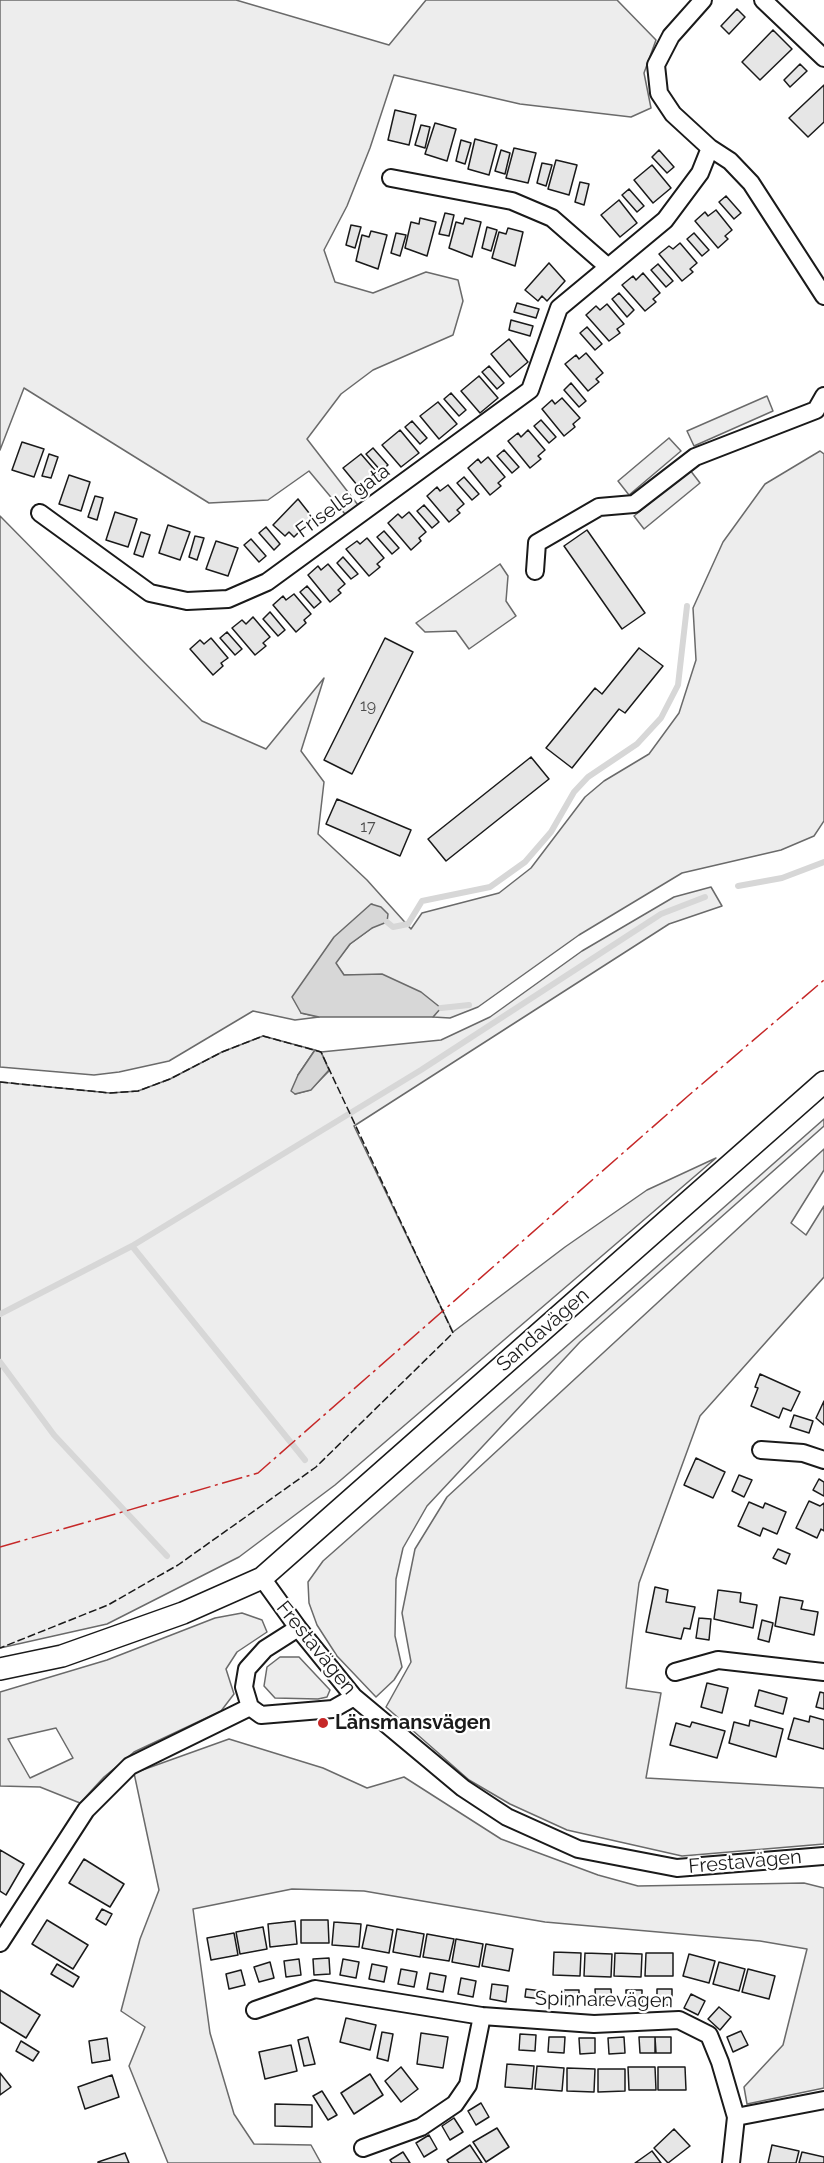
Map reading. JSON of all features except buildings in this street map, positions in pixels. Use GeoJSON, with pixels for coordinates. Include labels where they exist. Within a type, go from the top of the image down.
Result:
{"type":"FeatureCollection","features":[{"type":"Feature","properties":{"kind":"street"},"geometry":{"type":"LineString","coordinates":[[703,0],[671,36],[656,64],[659,93],[673,114],[710,148],[730,161],[751,183],[824,296]]}},
{"type":"Feature","properties":{"kind":"street"},"geometry":{"type":"LineString","coordinates":[[763,0],[824,58]]}},
{"type":"Feature","properties":{"kind":"street","name":"Frisells gata"},"geometry":{"type":"LineString","coordinates":[[40,513],[150,593],[187,601],[228,599],[267,582],[530,390],[559,308],[665,220],[700,173],[710,148]]}},
{"type":"Feature","properties":{"kind":"street"},"geometry":{"type":"LineString","coordinates":[[391,178],[512,201],[552,218],[607,266]]}},
{"type":"Feature","properties":{"kind":"street"},"geometry":{"type":"LineString","coordinates":[[535,571],[537,543],[599,507],[634,504],[695,457],[816,410],[824,396]]}},
{"type":"Feature","properties":{"kind":"street","name":"Sandavägen"},"geometry":{"type":"LineString","coordinates":[[262,1578],[824,1082]]}},
{"type":"Feature","properties":{"kind":"street"},"geometry":{"type":"LineString","coordinates":[[761,1450],[803,1453],[824,1460]]}},
{"type":"Feature","properties":{"kind":"street"},"geometry":{"type":"LineString","coordinates":[[0,1669],[62,1656],[183,1613],[262,1578]]}},
{"type":"Feature","properties":{"kind":"street","name":"Frestavägen"},"geometry":{"type":"LineString","coordinates":[[262,1578],[298,1628],[354,1697],[463,1788],[507,1817],[578,1850],[676,1868],[824,1856]]}},
{"type":"Feature","properties":{"kind":"street"},"geometry":{"type":"LineString","coordinates":[[298,1628],[265,1649],[247,1669],[244,1687],[250,1707],[261,1715],[333,1709],[354,1697]]}},
{"type":"Feature","properties":{"kind":"street"},"geometry":{"type":"LineString","coordinates":[[675,1671],[718,1660],[824,1672]]}},
{"type":"Feature","properties":{"kind":"street"},"geometry":{"type":"LineString","coordinates":[[0,1943],[86,1810],[130,1766],[250,1707]]}},
{"type":"Feature","properties":{"kind":"street","name":"Spinnarevägen"},"geometry":{"type":"LineString","coordinates":[[255,2010],[315,1989],[482,2016],[594,2024],[679,2020],[709,2035],[720,2062],[735,2117],[731,2163]]}},
{"type":"Feature","properties":{"kind":"street"},"geometry":{"type":"LineString","coordinates":[[363,2148],[421,2127],[455,2104],[468,2085],[482,2016]]}},
{"type":"Feature","properties":{"kind":"street"},"geometry":{"type":"LineString","coordinates":[[735,2117],[824,2100]]}},
{"type":"Feature","properties":{"kind":"shaded area"},"geometry":{"type":"Polygon","coordinates":[[[0,0],[236,0],[389,45],[426,0],[617,0],[656,40],[644,73],[651,108],[631,117],[520,104],[394,75],[370,148],[347,206],[324,250],[335,282],[373,293],[426,272],[458,280],[463,301],[453,335],[373,370],[341,394],[307,439],[358,505],[345,514],[309,471],[268,500],[209,503],[24,388],[0,450],[0,0]]]}},
{"type":"Feature","properties":{"kind":"shaded area"},"geometry":{"type":"Polygon","coordinates":[[[767,396],[773,411],[694,446],[687,431],[767,396]]]}},
{"type":"Feature","properties":{"kind":"shaded area"},"geometry":{"type":"Polygon","coordinates":[[[669,438],[681,451],[629,495],[618,481],[669,438]]]}},
{"type":"Feature","properties":{"kind":"shaded area"},"geometry":{"type":"Polygon","coordinates":[[[820,451],[824,454],[824,821],[814,836],[781,850],[682,873],[579,935],[478,1007],[450,1018],[433,1017],[440,1008],[382,975],[344,975],[335,963],[350,944],[372,928],[372,904],[301,1013],[319,1017],[295,1020],[253,1011],[169,1061],[119,1072],[94,1075],[0,1067],[0,516],[202,721],[266,749],[324,678],[301,751],[324,782],[318,834],[367,880],[411,929],[422,913],[499,893],[531,868],[585,797],[604,781],[649,754],[679,713],[696,660],[693,608],[723,542],[765,484],[820,451]]]}},
{"type":"Feature","properties":{"kind":"shaded area"},"geometry":{"type":"Polygon","coordinates":[[[690,470],[700,483],[644,529],[634,516],[690,470]]]}},
{"type":"Feature","properties":{"kind":"shaded area"},"geometry":{"type":"Polygon","coordinates":[[[500,564],[508,576],[506,601],[516,616],[469,649],[456,631],[425,632],[416,623],[500,564]]]}},
{"type":"Feature","properties":{"kind":"shaded area"},"geometry":{"type":"Polygon","coordinates":[[[711,887],[722,906],[669,924],[354,1126],[453,1332],[565,1247],[647,1190],[716,1158],[335,1485],[239,1557],[107,1624],[0,1648],[0,1082],[110,1093],[138,1091],[170,1079],[222,1052],[263,1036],[315,1050],[298,1075],[295,1094],[310,1090],[329,1071],[321,1052],[441,1040],[490,1017],[582,951],[674,897],[711,887]]]}},
{"type":"Feature","properties":{"kind":"shaded area"},"geometry":{"type":"Polygon","coordinates":[[[371,904],[381,907],[388,914],[387,922],[372,928],[350,944],[336,963],[344,975],[382,974],[421,992],[441,1008],[433,1017],[319,1017],[301,1013],[292,997],[334,937],[371,904]]]}},
{"type":"Feature","properties":{"kind":"shaded area"},"geometry":{"type":"Polygon","coordinates":[[[315,1050],[321,1052],[329,1070],[311,1090],[295,1094],[291,1091],[298,1075],[315,1050]]]}},
{"type":"Feature","properties":{"kind":"shaded area"},"geometry":{"type":"Polygon","coordinates":[[[824,1119],[824,1126],[580,1342],[427,1506],[403,1548],[396,1579],[395,1636],[402,1667],[394,1680],[376,1697],[337,1656],[317,1625],[309,1603],[308,1582],[323,1561],[824,1119]]]}},
{"type":"Feature","properties":{"kind":"shaded area"},"geometry":{"type":"Polygon","coordinates":[[[824,1149],[824,1170],[791,1223],[806,1235],[824,1206],[824,1277],[700,1416],[639,1583],[626,1688],[661,1693],[646,1778],[824,1788],[824,1844],[682,1856],[567,1830],[510,1804],[469,1780],[386,1707],[411,1662],[402,1613],[415,1549],[447,1497],[824,1149]]]}},
{"type":"Feature","properties":{"kind":"shaded area"},"geometry":{"type":"Polygon","coordinates":[[[242,1613],[262,1620],[267,1632],[237,1652],[226,1669],[234,1694],[221,1711],[134,1752],[104,1777],[80,1803],[40,1787],[0,1786],[0,1692],[107,1660],[215,1618],[242,1613]],[[56,1728],[8,1739],[30,1778],[73,1758],[56,1728]]]}},
{"type":"Feature","properties":{"kind":"shaded area"},"geometry":{"type":"Polygon","coordinates":[[[280,1657],[299,1657],[330,1690],[327,1697],[318,1699],[275,1698],[264,1686],[267,1667],[280,1657]]]}},
{"type":"Feature","properties":{"kind":"shaded area"},"geometry":{"type":"Polygon","coordinates":[[[229,1739],[323,1768],[367,1788],[404,1777],[501,1839],[598,1875],[638,1886],[804,1883],[824,1888],[824,2088],[747,2104],[744,2087],[783,2045],[807,1949],[760,1941],[545,1922],[364,1891],[292,1889],[193,1909],[210,2033],[234,2114],[254,2144],[311,2145],[321,2163],[168,2163],[129,2066],[145,2027],[121,2011],[140,1939],[159,1890],[134,1773],[229,1739]]]}},
{"type":"Feature","properties":{"kind":"waterway"},"geometry":{"type":"LineString","coordinates":[[387,922],[393,927],[408,924],[422,901],[490,887],[525,862],[551,832],[574,792],[588,777],[637,744],[661,718],[678,685],[687,606]]}},
{"type":"Feature","properties":{"kind":"waterway"},"geometry":{"type":"LineString","coordinates":[[738,886],[782,878],[824,862]]}},
{"type":"Feature","properties":{"kind":"waterway"},"geometry":{"type":"LineString","coordinates":[[0,1314],[132,1246],[421,1070],[661,914],[705,897]]}},
{"type":"Feature","properties":{"kind":"waterway"},"geometry":{"type":"LineString","coordinates":[[441,1008],[469,1005]]}},
{"type":"Feature","properties":{"kind":"waterway"},"geometry":{"type":"LineString","coordinates":[[132,1246],[305,1460]]}},
{"type":"Feature","properties":{"kind":"waterway"},"geometry":{"type":"LineString","coordinates":[[0,1362],[54,1435],[167,1556]]}},
{"type":"Feature","properties":{"kind":"fence"},"geometry":{"type":"LineString","coordinates":[[0,1082],[110,1093],[138,1091],[170,1079],[222,1052],[263,1036],[321,1052],[453,1333],[316,1467],[178,1565],[108,1605],[0,1648]]}},
{"type":"Feature","properties":{"kind":"power"},"geometry":{"type":"LineString","coordinates":[[0,1547],[258,1473],[688,1096],[824,980]]}},
{"type":"Feature","properties":{"kind":"place","name":"Länsmansvägen"},"geometry":{"type":"Point","coordinates":[323,1723]}}]}
